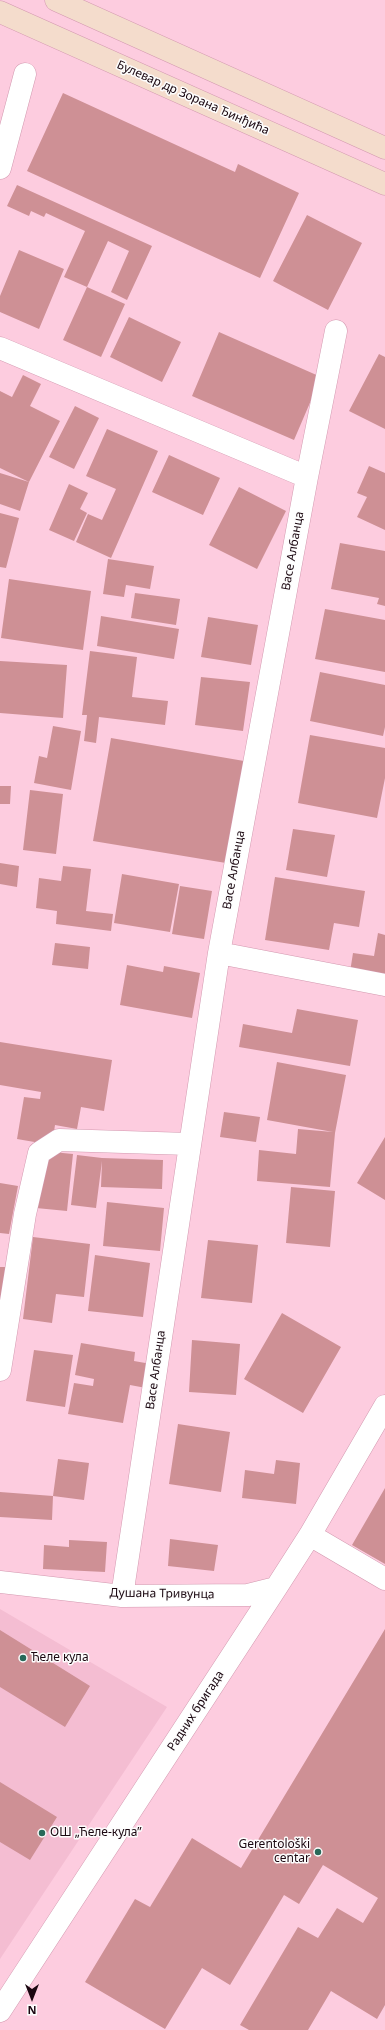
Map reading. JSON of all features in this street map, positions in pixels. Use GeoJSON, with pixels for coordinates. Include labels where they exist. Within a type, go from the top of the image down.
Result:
{"type":"FeatureCollection","features":[{"type":"Feature","properties":{"kind":"main road"},"geometry":{"type":"LineString","coordinates":[[56,0],[385,148]]}},
{"type":"Feature","properties":{"kind":"main road","name":"Булевар др Зорана Ђинђића"},"geometry":{"type":"LineString","coordinates":[[0,12],[385,184]]}},
{"type":"Feature","properties":{"kind":"street"},"geometry":{"type":"LineString","coordinates":[[0,168],[25,74]]}},
{"type":"Feature","properties":{"kind":"street","name":"Васе Албанца"},"geometry":{"type":"LineString","coordinates":[[122,1596],[219,953],[307,477],[336,332]]}},
{"type":"Feature","properties":{"kind":"street"},"geometry":{"type":"LineString","coordinates":[[0,348],[307,477]]}},
{"type":"Feature","properties":{"kind":"street"},"geometry":{"type":"LineString","coordinates":[[219,953],[385,985]]}},
{"type":"Feature","properties":{"kind":"street"},"geometry":{"type":"LineString","coordinates":[[0,1370],[25,1214],[39,1153],[59,1140],[189,1144]]}},
{"type":"Feature","properties":{"kind":"street","name":"Радних бригада"},"geometry":{"type":"LineString","coordinates":[[0,2011],[310,1536],[385,1406]]}},
{"type":"Feature","properties":{"kind":"street"},"geometry":{"type":"LineString","coordinates":[[310,1536],[385,1579]]}},
{"type":"Feature","properties":{"kind":"street","name":"Душана Тривунца"},"geometry":{"type":"LineString","coordinates":[[0,1582],[122,1596],[248,1595],[276,1588]]}},
{"type":"Feature","properties":{"kind":"shaded area","name":"ОШ „Ћеле-кула”"},"geometry":{"type":"Polygon","coordinates":[[[0,1609],[167,1707],[0,1959],[0,1609]]]}},
{"type":"Feature","properties":{"kind":"building"},"geometry":{"type":"Polygon","coordinates":[[[63,93],[235,172],[238,164],[299,193],[260,278],[27,171],[63,93]]]}},
{"type":"Feature","properties":{"kind":"building"},"geometry":{"type":"Polygon","coordinates":[[[17,185],[152,246],[127,300],[111,292],[129,251],[108,241],[87,287],[64,277],[85,231],[46,213],[44,217],[31,211],[29,216],[7,206],[17,185]]]}},
{"type":"Feature","properties":{"kind":"building"},"geometry":{"type":"Polygon","coordinates":[[[307,215],[362,243],[328,310],[273,281],[307,215]]]}},
{"type":"Feature","properties":{"kind":"building"},"geometry":{"type":"Polygon","coordinates":[[[19,250],[64,269],[39,329],[0,312],[0,296],[19,250]]]}},
{"type":"Feature","properties":{"kind":"building"},"geometry":{"type":"Polygon","coordinates":[[[87,287],[125,304],[101,357],[63,340],[87,287]]]}},
{"type":"Feature","properties":{"kind":"building"},"geometry":{"type":"Polygon","coordinates":[[[129,317],[181,342],[162,382],[110,357],[129,317]]]}},
{"type":"Feature","properties":{"kind":"building"},"geometry":{"type":"Polygon","coordinates":[[[219,332],[321,377],[294,440],[192,396],[219,332]]]}},
{"type":"Feature","properties":{"kind":"building"},"geometry":{"type":"Polygon","coordinates":[[[379,354],[385,357],[385,429],[349,411],[379,354]]]}},
{"type":"Feature","properties":{"kind":"building"},"geometry":{"type":"Polygon","coordinates":[[[23,375],[41,384],[30,406],[60,421],[29,482],[0,468],[0,391],[12,397],[23,375]]]}},
{"type":"Feature","properties":{"kind":"building"},"geometry":{"type":"Polygon","coordinates":[[[75,406],[99,418],[74,469],[49,457],[75,406]]]}},
{"type":"Feature","properties":{"kind":"building"},"geometry":{"type":"Polygon","coordinates":[[[107,429],[158,451],[111,558],[76,542],[88,514],[102,520],[116,489],[86,476],[107,429]]]}},
{"type":"Feature","properties":{"kind":"building"},"geometry":{"type":"Polygon","coordinates":[[[169,455],[220,478],[203,515],[152,492],[169,455]]]}},
{"type":"Feature","properties":{"kind":"building"},"geometry":{"type":"Polygon","coordinates":[[[369,466],[385,473],[385,530],[357,517],[367,497],[357,493],[369,466]]]}},
{"type":"Feature","properties":{"kind":"building"},"geometry":{"type":"Polygon","coordinates":[[[0,473],[29,482],[20,511],[0,504],[0,473]]]}},
{"type":"Feature","properties":{"kind":"building"},"geometry":{"type":"Polygon","coordinates":[[[69,484],[88,493],[80,509],[87,513],[74,541],[49,530],[69,484]]]}},
{"type":"Feature","properties":{"kind":"building"},"geometry":{"type":"Polygon","coordinates":[[[239,487],[286,511],[257,569],[209,545],[239,487]]]}},
{"type":"Feature","properties":{"kind":"building"},"geometry":{"type":"Polygon","coordinates":[[[0,513],[19,518],[6,568],[0,567],[0,513]]]}},
{"type":"Feature","properties":{"kind":"building"},"geometry":{"type":"Polygon","coordinates":[[[340,543],[385,551],[385,606],[377,604],[379,598],[331,589],[340,543]]]}},
{"type":"Feature","properties":{"kind":"building"},"geometry":{"type":"Polygon","coordinates":[[[108,559],[154,566],[150,589],[126,585],[124,597],[103,594],[108,559]]]}},
{"type":"Feature","properties":{"kind":"building"},"geometry":{"type":"Polygon","coordinates":[[[9,579],[91,591],[83,650],[1,638],[9,579]]]}},
{"type":"Feature","properties":{"kind":"building"},"geometry":{"type":"Polygon","coordinates":[[[135,593],[180,599],[176,625],[131,618],[135,593]]]}},
{"type":"Feature","properties":{"kind":"building"},"geometry":{"type":"Polygon","coordinates":[[[325,609],[385,620],[385,672],[315,659],[325,609]]]}},
{"type":"Feature","properties":{"kind":"building"},"geometry":{"type":"Polygon","coordinates":[[[101,616],[179,629],[174,659],[97,646],[101,616]]]}},
{"type":"Feature","properties":{"kind":"building"},"geometry":{"type":"Polygon","coordinates":[[[208,617],[258,625],[251,665],[201,657],[208,617]]]}},
{"type":"Feature","properties":{"kind":"building"},"geometry":{"type":"Polygon","coordinates":[[[90,651],[137,657],[132,697],[168,701],[165,725],[99,717],[96,743],[84,741],[87,715],[82,715],[90,651]]]}},
{"type":"Feature","properties":{"kind":"building"},"geometry":{"type":"Polygon","coordinates":[[[0,661],[67,665],[63,718],[0,713],[0,661]]]}},
{"type":"Feature","properties":{"kind":"building"},"geometry":{"type":"Polygon","coordinates":[[[320,672],[385,685],[385,727],[383,736],[310,721],[320,672]]]}},
{"type":"Feature","properties":{"kind":"building"},"geometry":{"type":"Polygon","coordinates":[[[201,677],[250,682],[243,731],[195,725],[201,677]]]}},
{"type":"Feature","properties":{"kind":"building"},"geometry":{"type":"Polygon","coordinates":[[[53,726],[81,731],[71,790],[34,783],[39,756],[47,758],[53,726]]]}},
{"type":"Feature","properties":{"kind":"building"},"geometry":{"type":"Polygon","coordinates":[[[310,735],[385,748],[385,778],[377,818],[298,803],[310,735]]]}},
{"type":"Feature","properties":{"kind":"building"},"geometry":{"type":"Polygon","coordinates":[[[111,738],[244,761],[226,863],[93,841],[111,738]]]}},
{"type":"Feature","properties":{"kind":"building"},"geometry":{"type":"Polygon","coordinates":[[[0,786],[11,786],[10,804],[0,804],[0,786]]]}},
{"type":"Feature","properties":{"kind":"building"},"geometry":{"type":"Polygon","coordinates":[[[30,790],[63,794],[56,854],[23,850],[30,790]]]}},
{"type":"Feature","properties":{"kind":"building"},"geometry":{"type":"Polygon","coordinates":[[[293,829],[335,835],[327,877],[286,870],[293,829]]]}},
{"type":"Feature","properties":{"kind":"building"},"geometry":{"type":"Polygon","coordinates":[[[0,863],[19,866],[17,887],[0,884],[0,863]]]}},
{"type":"Feature","properties":{"kind":"building"},"geometry":{"type":"Polygon","coordinates":[[[63,866],[91,869],[86,911],[113,914],[111,931],[56,924],[57,911],[36,908],[39,878],[61,881],[63,866]]]}},
{"type":"Feature","properties":{"kind":"building"},"geometry":{"type":"Polygon","coordinates":[[[122,874],[179,884],[170,932],[114,923],[122,874]]]}},
{"type":"Feature","properties":{"kind":"building"},"geometry":{"type":"Polygon","coordinates":[[[275,877],[365,891],[359,927],[334,923],[329,950],[265,940],[275,877]]]}},
{"type":"Feature","properties":{"kind":"building"},"geometry":{"type":"Polygon","coordinates":[[[180,886],[212,891],[204,939],[172,934],[180,886]]]}},
{"type":"Feature","properties":{"kind":"building"},"geometry":{"type":"Polygon","coordinates":[[[378,933],[385,935],[385,976],[350,972],[353,953],[374,956],[378,933]]]}},
{"type":"Feature","properties":{"kind":"building"},"geometry":{"type":"Polygon","coordinates":[[[55,943],[90,947],[88,969],[52,965],[55,943]]]}},
{"type":"Feature","properties":{"kind":"building"},"geometry":{"type":"Polygon","coordinates":[[[127,965],[163,972],[164,966],[200,973],[192,1018],[120,1005],[127,965]]]}},
{"type":"Feature","properties":{"kind":"building"},"geometry":{"type":"Polygon","coordinates":[[[297,1009],[358,1020],[350,1066],[239,1047],[243,1024],[292,1033],[297,1009]]]}},
{"type":"Feature","properties":{"kind":"building"},"geometry":{"type":"Polygon","coordinates":[[[0,1042],[112,1060],[104,1111],[81,1107],[77,1129],[55,1125],[52,1145],[17,1139],[24,1097],[40,1099],[41,1092],[0,1085],[0,1042]]]}},
{"type":"Feature","properties":{"kind":"building"},"geometry":{"type":"Polygon","coordinates":[[[277,1062],[346,1075],[335,1133],[330,1187],[257,1181],[259,1150],[296,1154],[298,1129],[333,1132],[267,1120],[277,1062]]]}},
{"type":"Feature","properties":{"kind":"building"},"geometry":{"type":"Polygon","coordinates":[[[224,1112],[260,1117],[256,1142],[220,1137],[224,1112]]]}},
{"type":"Feature","properties":{"kind":"building"},"geometry":{"type":"Polygon","coordinates":[[[385,1137],[385,1200],[357,1183],[385,1137]]]}},
{"type":"Feature","properties":{"kind":"building"},"geometry":{"type":"Polygon","coordinates":[[[42,1151],[73,1154],[67,1211],[36,1208],[42,1151]]]}},
{"type":"Feature","properties":{"kind":"building"},"geometry":{"type":"Polygon","coordinates":[[[77,1155],[102,1158],[163,1160],[162,1189],[101,1187],[102,1161],[96,1208],[71,1205],[77,1155]]]}},
{"type":"Feature","properties":{"kind":"building"},"geometry":{"type":"Polygon","coordinates":[[[0,1183],[18,1186],[9,1234],[0,1233],[0,1183]]]}},
{"type":"Feature","properties":{"kind":"building"},"geometry":{"type":"Polygon","coordinates":[[[291,1187],[335,1191],[330,1247],[286,1243],[291,1187]]]}},
{"type":"Feature","properties":{"kind":"building"},"geometry":{"type":"Polygon","coordinates":[[[107,1202],[164,1208],[160,1251],[103,1246],[107,1202]]]}},
{"type":"Feature","properties":{"kind":"building"},"geometry":{"type":"Polygon","coordinates":[[[33,1237],[90,1244],[84,1297],[56,1294],[52,1323],[23,1319],[33,1237]]]}},
{"type":"Feature","properties":{"kind":"building"},"geometry":{"type":"Polygon","coordinates":[[[208,1240],[258,1245],[252,1303],[201,1298],[208,1240]]]}},
{"type":"Feature","properties":{"kind":"building"},"geometry":{"type":"Polygon","coordinates":[[[95,1255],[150,1263],[143,1317],[88,1311],[95,1255]]]}},
{"type":"Feature","properties":{"kind":"building"},"geometry":{"type":"Polygon","coordinates":[[[0,1267],[8,1267],[7,1298],[0,1298],[0,1267]]]}},
{"type":"Feature","properties":{"kind":"building"},"geometry":{"type":"Polygon","coordinates":[[[282,1313],[341,1347],[303,1413],[244,1379],[282,1313]]]}},
{"type":"Feature","properties":{"kind":"building"},"geometry":{"type":"Polygon","coordinates":[[[192,1340],[240,1344],[236,1395],[189,1392],[192,1340]]]}},
{"type":"Feature","properties":{"kind":"building"},"geometry":{"type":"Polygon","coordinates":[[[81,1343],[135,1352],[134,1361],[151,1364],[146,1388],[130,1385],[123,1423],[68,1414],[74,1383],[93,1386],[94,1379],[75,1375],[81,1343]]]}},
{"type":"Feature","properties":{"kind":"building"},"geometry":{"type":"Polygon","coordinates":[[[34,1350],[73,1355],[65,1407],[26,1401],[34,1350]]]}},
{"type":"Feature","properties":{"kind":"building"},"geometry":{"type":"Polygon","coordinates":[[[178,1424],[230,1432],[221,1492],[169,1484],[178,1424]]]}},
{"type":"Feature","properties":{"kind":"building"},"geometry":{"type":"Polygon","coordinates":[[[58,1459],[89,1463],[84,1500],[53,1496],[58,1459]]]}},
{"type":"Feature","properties":{"kind":"building"},"geometry":{"type":"Polygon","coordinates":[[[276,1460],[300,1463],[296,1504],[242,1498],[245,1470],[274,1474],[276,1460]]]}},
{"type":"Feature","properties":{"kind":"building"},"geometry":{"type":"Polygon","coordinates":[[[385,1488],[385,1564],[352,1545],[385,1488]]]}},
{"type":"Feature","properties":{"kind":"building"},"geometry":{"type":"Polygon","coordinates":[[[0,1492],[53,1496],[52,1520],[0,1517],[0,1492]]]}},
{"type":"Feature","properties":{"kind":"building"},"geometry":{"type":"Polygon","coordinates":[[[170,1539],[218,1545],[214,1571],[168,1566],[170,1539]]]}},
{"type":"Feature","properties":{"kind":"building"},"geometry":{"type":"Polygon","coordinates":[[[69,1540],[107,1542],[105,1572],[43,1569],[44,1545],[69,1547],[69,1540]]]}},
{"type":"Feature","properties":{"kind":"building","name":"Gerentološki centar"},"geometry":{"type":"Polygon","coordinates":[[[385,1629],[385,2005],[377,2019],[331,1991],[308,2030],[249,2030],[240,2025],[298,1927],[318,1938],[337,1908],[363,1923],[378,1898],[323,1865],[299,1904],[284,1895],[230,1985],[202,1968],[165,2029],[85,1982],[135,1899],[150,1907],[192,1838],[241,1868],[385,1629]]]}},
{"type":"Feature","properties":{"kind":"building","name":"Ћеле кула"},"geometry":{"type":"Polygon","coordinates":[[[0,1630],[90,1686],[65,1727],[0,1687],[0,1630]]]}},
{"type":"Feature","properties":{"kind":"building"},"geometry":{"type":"Polygon","coordinates":[[[0,1782],[57,1817],[30,1860],[0,1842],[0,1782]]]}},
{"type":"Feature","properties":{"kind":"place","name":"Ћеле кула"},"geometry":{"type":"Point","coordinates":[23,1658]}},
{"type":"Feature","properties":{"kind":"place","name":"ОШ „Ћеле-кула”"},"geometry":{"type":"Point","coordinates":[42,1833]}},
{"type":"Feature","properties":{"kind":"place","name":"Gerentološki centar"},"geometry":{"type":"Point","coordinates":[318,1852]}}]}
